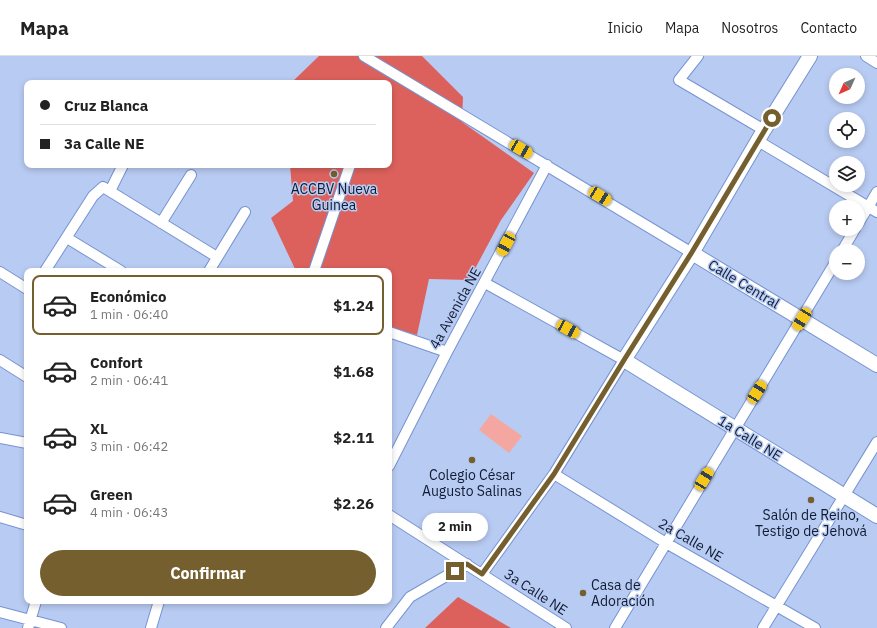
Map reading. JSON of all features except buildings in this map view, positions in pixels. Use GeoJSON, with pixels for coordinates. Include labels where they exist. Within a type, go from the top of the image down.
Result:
{"type":"FeatureCollection","features":[{"type":"Feature","properties":{"kind":"highway"},"geometry":{"type":"LineString","coordinates":[[624,360],[692,252],[761,135],[810,56]]}},
{"type":"Feature","properties":{"kind":"highway","name":"Calle Central"},"geometry":{"type":"LineString","coordinates":[[692,252],[877,364]]}},
{"type":"Feature","properties":{"kind":"highway","name":"1a Calle NE"},"geometry":{"type":"LineString","coordinates":[[624,360],[877,516]]}},
{"type":"Feature","properties":{"kind":"street"},"geometry":{"type":"LineString","coordinates":[[364,56],[692,252]]}},
{"type":"Feature","properties":{"kind":"street"},"geometry":{"type":"LineString","coordinates":[[698,56],[680,80],[873,209]]}},
{"type":"Feature","properties":{"kind":"street"},"geometry":{"type":"LineString","coordinates":[[866,56],[877,63]]}},
{"type":"Feature","properties":{"kind":"street","name":"4a Avenida NE"},"geometry":{"type":"LineString","coordinates":[[392,460],[547,165]]}},
{"type":"Feature","properties":{"kind":"street"},"geometry":{"type":"LineString","coordinates":[[110,191],[122,168]]}},
{"type":"Feature","properties":{"kind":"street"},"geometry":{"type":"LineString","coordinates":[[315,268],[349,168]]}},
{"type":"Feature","properties":{"kind":"street"},"geometry":{"type":"LineString","coordinates":[[162,223],[191,175]]}},
{"type":"Feature","properties":{"kind":"street"},"geometry":{"type":"LineString","coordinates":[[47,268],[93,196],[103,187],[217,257]]}},
{"type":"Feature","properties":{"kind":"street"},"geometry":{"type":"LineString","coordinates":[[865,217],[873,209],[877,192]]}},
{"type":"Feature","properties":{"kind":"street"},"geometry":{"type":"LineString","coordinates":[[211,268],[245,212]]}},
{"type":"Feature","properties":{"kind":"street"},"geometry":{"type":"LineString","coordinates":[[67,238],[116,268]]}},
{"type":"Feature","properties":{"kind":"street"},"geometry":{"type":"LineString","coordinates":[[0,272],[24,287]]}},
{"type":"Feature","properties":{"kind":"street"},"geometry":{"type":"LineString","coordinates":[[614,628],[829,273]]}},
{"type":"Feature","properties":{"kind":"street"},"geometry":{"type":"LineString","coordinates":[[482,574],[554,474],[624,360],[485,284]]}},
{"type":"Feature","properties":{"kind":"street"},"geometry":{"type":"LineString","coordinates":[[392,333],[448,352]]}},
{"type":"Feature","properties":{"kind":"street"},"geometry":{"type":"LineString","coordinates":[[0,360],[24,375]]}},
{"type":"Feature","properties":{"kind":"street"},"geometry":{"type":"LineString","coordinates":[[0,438],[24,442]]}},
{"type":"Feature","properties":{"kind":"street"},"geometry":{"type":"LineString","coordinates":[[763,628],[877,442]]}},
{"type":"Feature","properties":{"kind":"street","name":"2a Calle NE"},"geometry":{"type":"LineString","coordinates":[[554,474],[666,542],[815,628]]}},
{"type":"Feature","properties":{"kind":"street","name":"3a Calle NE"},"geometry":{"type":"LineString","coordinates":[[392,517],[566,628]]}},
{"type":"Feature","properties":{"kind":"street"},"geometry":{"type":"LineString","coordinates":[[0,518],[24,524]]}},
{"type":"Feature","properties":{"kind":"street"},"geometry":{"type":"LineString","coordinates":[[386,628],[410,597],[467,564]]}},
{"type":"Feature","properties":{"kind":"street"},"geometry":{"type":"LineString","coordinates":[[29,624],[35,604]]}},
{"type":"Feature","properties":{"kind":"street"},"geometry":{"type":"LineString","coordinates":[[151,628],[157,604]]}},
{"type":"Feature","properties":{"kind":"street"},"geometry":{"type":"LineString","coordinates":[[0,612],[29,624],[62,628]]}},
{"type":"Feature","properties":{"kind":"shaded area"},"geometry":{"type":"Polygon","coordinates":[[[319,56],[422,56],[463,97],[462,122],[534,173],[501,220],[469,280],[429,279],[417,335],[392,328],[392,268],[295,268],[271,218],[293,201],[290,168],[392,168],[392,80],[294,80],[319,56]]]}},
{"type":"Feature","properties":{"kind":"shaded area"},"geometry":{"type":"Polygon","coordinates":[[[491,414],[522,436],[509,453],[479,430],[491,414]]]}},
{"type":"Feature","properties":{"kind":"shaded area"},"geometry":{"type":"Polygon","coordinates":[[[458,597],[511,628],[425,628],[458,597]]]}},
{"type":"Feature","properties":{"kind":"place","name":"ACCBV Nueva Guinea"},"geometry":{"type":"Point","coordinates":[334,174]}},
{"type":"Feature","properties":{"kind":"place","name":"Colegio César Augusto Salinas"},"geometry":{"type":"Point","coordinates":[472,460]}},
{"type":"Feature","properties":{"kind":"place","name":"Salón de Reino, Testigo de Jehová"},"geometry":{"type":"Point","coordinates":[811,500]}},
{"type":"Feature","properties":{"kind":"place","name":"Casa de Adoración"},"geometry":{"type":"Point","coordinates":[583,593]}},
{"type":"Feature","properties":{"kind":"route"},"geometry":{"type":"LineString","coordinates":[[455,571],[467,564],[482,574],[554,474],[692,252],[772,118]]}}]}
